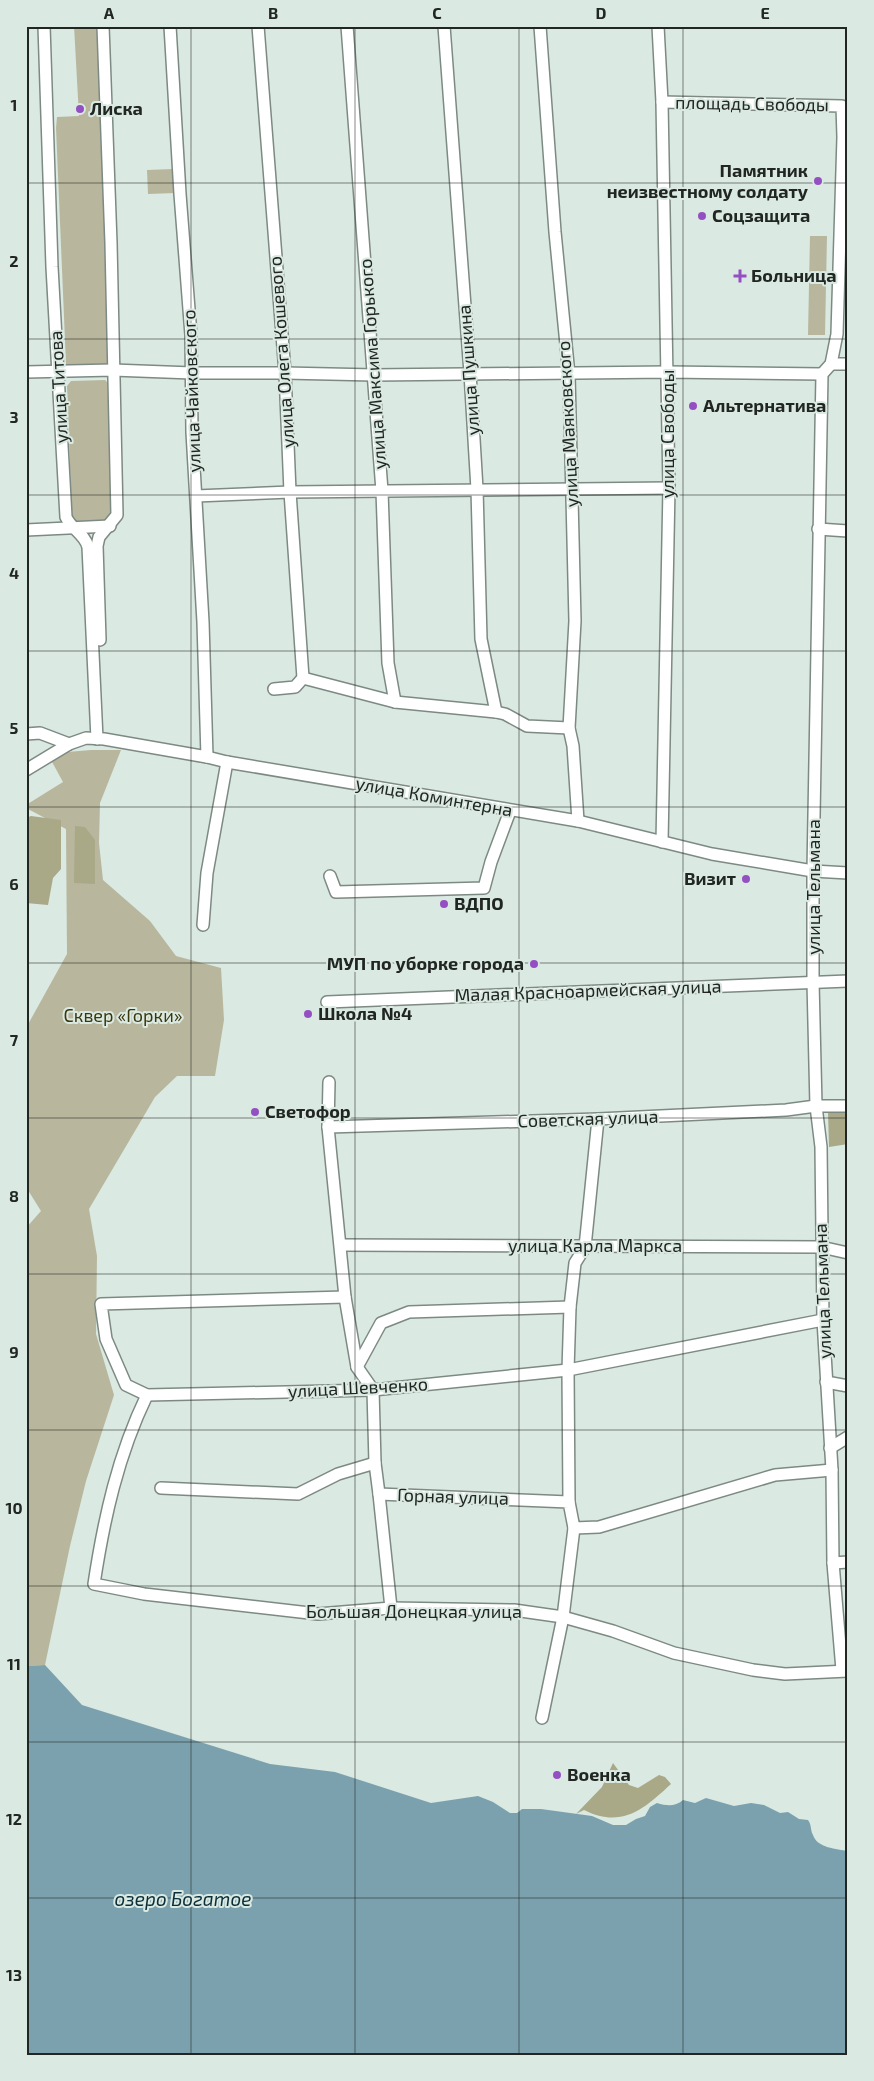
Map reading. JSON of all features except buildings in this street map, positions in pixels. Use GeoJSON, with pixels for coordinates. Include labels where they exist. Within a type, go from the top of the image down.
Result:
{"type":"FeatureCollection","features":[{"type":"Feature","properties":{"kind":"street","name":"улица Титова"},"geometry":{"type":"LineString","coordinates":[[44,26],[58,371],[69,522]]}},
{"type":"Feature","properties":{"kind":"street"},"geometry":{"type":"LineString","coordinates":[[100,739],[97,546],[99,537],[110,526],[117,515],[111,243],[103,26]]}},
{"type":"Feature","properties":{"kind":"street","name":"улица Чайковского"},"geometry":{"type":"LineString","coordinates":[[170,26],[192,373],[192,432],[203,622],[207,757]]}},
{"type":"Feature","properties":{"kind":"street","name":"улица Олега Кошевого"},"geometry":{"type":"LineString","coordinates":[[258,26],[285,373],[290,492],[303,678]]}},
{"type":"Feature","properties":{"kind":"street","name":"улица Максима Горького"},"geometry":{"type":"LineString","coordinates":[[348,26],[382,490],[388,663],[395,702]]}},
{"type":"Feature","properties":{"kind":"street","name":"улица Пушкина"},"geometry":{"type":"LineString","coordinates":[[444,26],[477,489],[480,639],[496,712]]}},
{"type":"Feature","properties":{"kind":"street","name":"улица Маяковского"},"geometry":{"type":"LineString","coordinates":[[540,26],[555,232],[569,375],[575,621],[569,728],[574,746],[578,821]]}},
{"type":"Feature","properties":{"kind":"street","name":"улица Свободы"},"geometry":{"type":"LineString","coordinates":[[658,26],[662,102],[669,488],[662,842]]}},
{"type":"Feature","properties":{"kind":"street","name":"площадь Свободы"},"geometry":{"type":"LineString","coordinates":[[662,102],[842,106],[844,218]]}},
{"type":"Feature","properties":{"kind":"street"},"geometry":{"type":"LineString","coordinates":[[26,372],[113,370],[374,375],[470,373],[569,375],[668,372],[822,374],[831,364],[837,334],[844,218]]}},
{"type":"Feature","properties":{"kind":"street"},"geometry":{"type":"LineString","coordinates":[[831,364],[848,364]]}},
{"type":"Feature","properties":{"kind":"street","name":"улица Тельмана"},"geometry":{"type":"LineString","coordinates":[[822,374],[821,488],[818,529],[813,982],[816,1106],[821,1147],[823,1320],[832,1470],[834,1564],[845,1671]]}},
{"type":"Feature","properties":{"kind":"street"},"geometry":{"type":"LineString","coordinates":[[196,496],[382,490],[669,488]]}},
{"type":"Feature","properties":{"kind":"street"},"geometry":{"type":"LineString","coordinates":[[26,530],[56,528],[69,522],[110,526]]}},
{"type":"Feature","properties":{"kind":"street"},"geometry":{"type":"LineString","coordinates":[[69,522],[87,541],[88,547],[100,739]]}},
{"type":"Feature","properties":{"kind":"street"},"geometry":{"type":"LineString","coordinates":[[818,529],[848,530]]}},
{"type":"Feature","properties":{"kind":"street"},"geometry":{"type":"LineString","coordinates":[[274,688],[294,687],[303,678],[395,702],[496,712],[505,714],[528,726],[569,728]]}},
{"type":"Feature","properties":{"kind":"street"},"geometry":{"type":"LineString","coordinates":[[26,734],[40,733],[69,744]]}},
{"type":"Feature","properties":{"kind":"street","name":"улица Коминтерна"},"geometry":{"type":"LineString","coordinates":[[26,770],[69,744],[86,738],[100,739],[510,811],[578,821],[712,854],[813,871],[848,873]]}},
{"type":"Feature","properties":{"kind":"street"},"geometry":{"type":"LineString","coordinates":[[203,925],[208,873],[227,762]]}},
{"type":"Feature","properties":{"kind":"street"},"geometry":{"type":"LineString","coordinates":[[330,876],[336,892],[484,888],[491,862],[510,811]]}},
{"type":"Feature","properties":{"kind":"street","name":"Малая Красноармейская улица"},"geometry":{"type":"LineString","coordinates":[[327,1002],[848,981]]}},
{"type":"Feature","properties":{"kind":"street"},"geometry":{"type":"LineString","coordinates":[[329,1082],[328,1127],[345,1297],[357,1367],[373,1390]]}},
{"type":"Feature","properties":{"kind":"street","name":"Советская улица"},"geometry":{"type":"LineString","coordinates":[[328,1127],[598,1119],[786,1110],[816,1106],[848,1106]]}},
{"type":"Feature","properties":{"kind":"street"},"geometry":{"type":"LineString","coordinates":[[542,1718],[563,1617],[574,1528],[569,1502],[568,1370],[570,1306],[575,1263],[585,1247],[598,1119]]}},
{"type":"Feature","properties":{"kind":"street","name":"улица Карла Маркса"},"geometry":{"type":"LineString","coordinates":[[340,1245],[821,1247],[848,1253]]}},
{"type":"Feature","properties":{"kind":"street"},"geometry":{"type":"LineString","coordinates":[[147,1395],[126,1384],[106,1339],[101,1304],[345,1297]]}},
{"type":"Feature","properties":{"kind":"street"},"geometry":{"type":"LineString","coordinates":[[357,1367],[381,1323],[409,1312],[570,1306]]}},
{"type":"Feature","properties":{"kind":"street","name":"улица Шевченко"},"geometry":{"type":"LineString","coordinates":[[147,1395],[373,1390],[568,1370],[823,1320]]}},
{"type":"Feature","properties":{"kind":"street"},"geometry":{"type":"LineString","coordinates":[[826,1382],[848,1386]]}},
{"type":"Feature","properties":{"kind":"street","name":"Горная улица"},"geometry":{"type":"LineString","coordinates":[[373,1390],[375,1463],[379,1494],[569,1502]]}},
{"type":"Feature","properties":{"kind":"street","name":"Большая Донецкая улица"},"geometry":{"type":"LineString","coordinates":[[147,1395],[137,1416],[118,1468],[101,1536],[94,1584],[144,1594],[318,1614],[390,1608],[514,1610],[563,1617],[613,1631],[674,1653],[753,1670],[785,1674],[821,1674],[845,1671]]}},
{"type":"Feature","properties":{"kind":"street"},"geometry":{"type":"LineString","coordinates":[[830,1448],[848,1437]]}},
{"type":"Feature","properties":{"kind":"street"},"geometry":{"type":"LineString","coordinates":[[160,1488],[298,1494],[338,1474],[375,1463]]}},
{"type":"Feature","properties":{"kind":"street"},"geometry":{"type":"LineString","coordinates":[[574,1528],[599,1528],[775,1476],[832,1470]]}},
{"type":"Feature","properties":{"kind":"street"},"geometry":{"type":"LineString","coordinates":[[379,1494],[390,1608]]}},
{"type":"Feature","properties":{"kind":"street"},"geometry":{"type":"LineString","coordinates":[[834,1564],[848,1562]]}},
{"type":"Feature","properties":{"kind":"green space"},"geometry":{"type":"Polygon","coordinates":[[[74,26],[101,26],[109,366],[68,367],[66,364],[56,128],[57,117],[79,116],[74,26]]]}},
{"type":"Feature","properties":{"kind":"green space"},"geometry":{"type":"Polygon","coordinates":[[[173,169],[175,193],[148,194],[147,170],[173,169]]]}},
{"type":"Feature","properties":{"kind":"green space"},"geometry":{"type":"Polygon","coordinates":[[[810,236],[827,236],[825,335],[808,335],[810,236]]]}},
{"type":"Feature","properties":{"kind":"green space"},"geometry":{"type":"Polygon","coordinates":[[[105,380],[111,386],[113,513],[111,520],[77,527],[72,520],[67,386],[71,381],[105,380]]]}},
{"type":"Feature","properties":{"kind":"green space","name":"Сквер «Горки»"},"geometry":{"type":"Polygon","coordinates":[[[121,750],[100,803],[99,843],[103,880],[150,921],[176,956],[221,968],[224,1020],[215,1076],[177,1076],[155,1097],[89,1209],[97,1256],[96,1334],[114,1395],[86,1481],[45,1665],[26,1666],[26,1228],[41,1211],[26,1187],[26,1028],[67,954],[66,829],[26,808],[26,805],[63,782],[51,760],[67,752],[121,750]]]}},
{"type":"Feature","properties":{"kind":"green space"},"geometry":{"type":"Polygon","coordinates":[[[31,816],[61,820],[61,869],[53,878],[48,905],[26,903],[26,818],[31,816]]]}},
{"type":"Feature","properties":{"kind":"green space"},"geometry":{"type":"Polygon","coordinates":[[[75,826],[85,827],[95,840],[95,884],[74,883],[75,826]]]}},
{"type":"Feature","properties":{"kind":"green space"},"geometry":{"type":"Polygon","coordinates":[[[848,1110],[848,1144],[829,1147],[828,1111],[848,1110]]]}},
{"type":"Feature","properties":{"kind":"green space"},"geometry":{"type":"Polygon","coordinates":[[[613,1763],[629,1785],[638,1788],[659,1775],[665,1777],[671,1784],[632,1814],[610,1817],[584,1810],[576,1814],[602,1787],[613,1763]]]}},
{"type":"Feature","properties":{"kind":"water","name":"озеро Богатое"},"geometry":{"type":"Polygon","coordinates":[[[45,1665],[82,1705],[270,1764],[335,1772],[431,1803],[478,1796],[493,1802],[510,1813],[517,1813],[522,1809],[541,1809],[592,1816],[613,1825],[626,1825],[645,1816],[650,1807],[657,1803],[671,1805],[683,1800],[695,1803],[706,1798],[734,1806],[751,1803],[764,1805],[780,1813],[788,1812],[799,1819],[808,1820],[813,1835],[819,1843],[848,1851],[848,2055],[26,2055],[26,1666],[45,1665]]]}},
{"type":"Feature","properties":{"kind":"place","name":"Лиска"},"geometry":{"type":"Point","coordinates":[80,109]}},
{"type":"Feature","properties":{"kind":"place","name":"Памятник неизвестному солдату"},"geometry":{"type":"Point","coordinates":[818,181]}},
{"type":"Feature","properties":{"kind":"place","name":"Соцзащита"},"geometry":{"type":"Point","coordinates":[702,216]}},
{"type":"Feature","properties":{"kind":"place","name":"Больница"},"geometry":{"type":"Point","coordinates":[740,276]}},
{"type":"Feature","properties":{"kind":"place","name":"Альтернатива"},"geometry":{"type":"Point","coordinates":[693,406]}},
{"type":"Feature","properties":{"kind":"place","name":"Визит"},"geometry":{"type":"Point","coordinates":[746,879]}},
{"type":"Feature","properties":{"kind":"place","name":"ВДПО"},"geometry":{"type":"Point","coordinates":[444,904]}},
{"type":"Feature","properties":{"kind":"place","name":"МУП по уборке города"},"geometry":{"type":"Point","coordinates":[534,964]}},
{"type":"Feature","properties":{"kind":"place","name":"Школа №4"},"geometry":{"type":"Point","coordinates":[308,1014]}},
{"type":"Feature","properties":{"kind":"place","name":"Светофор"},"geometry":{"type":"Point","coordinates":[255,1112]}},
{"type":"Feature","properties":{"kind":"place","name":"Военка"},"geometry":{"type":"Point","coordinates":[557,1775]}}]}
